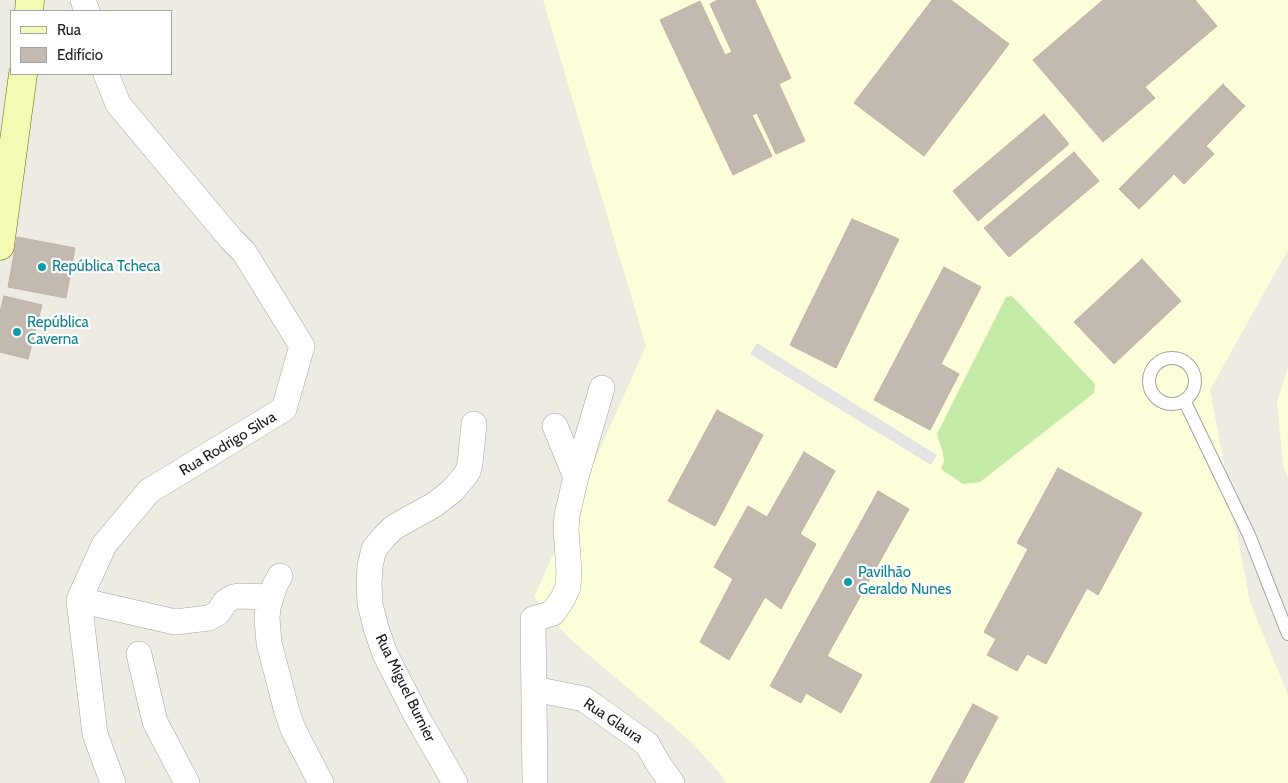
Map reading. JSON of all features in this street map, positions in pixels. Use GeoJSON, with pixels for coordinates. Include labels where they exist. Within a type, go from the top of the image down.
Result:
{"type":"FeatureCollection","features":[{"type":"Feature","properties":{"kind":"street"},"geometry":{"type":"LineString","coordinates":[[0,246],[23,75]]}},
{"type":"Feature","properties":{"kind":"street","name":"Rua Rodrigo Silva"},"geometry":{"type":"LineString","coordinates":[[78,600],[104,545],[149,491],[284,409],[302,346],[244,252],[118,104],[106,75]]}},
{"type":"Feature","properties":{"kind":"street"},"geometry":{"type":"LineString","coordinates":[[535,783],[533,619],[553,612],[568,587],[567,515],[602,388]]}},
{"type":"Feature","properties":{"kind":"street","name":"Rua Miguel Burnier"},"geometry":{"type":"LineString","coordinates":[[456,783],[416,716],[385,654],[370,604],[369,583],[374,549],[384,537],[393,528],[434,505],[452,491],[468,471],[474,424]]}},
{"type":"Feature","properties":{"kind":"street"},"geometry":{"type":"LineString","coordinates":[[555,426],[576,477]]}},
{"type":"Feature","properties":{"kind":"street"},"geometry":{"type":"LineString","coordinates":[[113,783],[95,734],[78,600],[175,622],[209,618],[218,613],[225,602],[233,596],[275,586],[268,607],[269,643],[294,729],[321,783]]}},
{"type":"Feature","properties":{"kind":"street"},"geometry":{"type":"LineString","coordinates":[[139,654],[155,722],[187,783]]}},
{"type":"Feature","properties":{"kind":"street","name":"Rua Glaura"},"geometry":{"type":"LineString","coordinates":[[534,689],[584,699],[647,744],[672,783]]}},
{"type":"Feature","properties":{"kind":"lane"},"geometry":{"type":"LineString","coordinates":[[1184,400],[1249,535],[1288,634]]}},
{"type":"Feature","properties":{"kind":"shaded area"},"geometry":{"type":"Polygon","coordinates":[[[543,0],[1288,0],[1288,250],[1210,390],[1250,602],[1288,695],[1288,783],[726,783],[719,772],[689,740],[568,637],[534,597],[646,346],[543,0]]]}},
{"type":"Feature","properties":{"kind":"shaded area"},"geometry":{"type":"Polygon","coordinates":[[[757,343],[937,455],[931,465],[750,354],[757,343]]]}},
{"type":"Feature","properties":{"kind":"shaded area"},"geometry":{"type":"Polygon","coordinates":[[[1288,367],[1288,477],[1283,465],[1277,401],[1288,367]]]}},
{"type":"Feature","properties":{"kind":"green space"},"geometry":{"type":"Polygon","coordinates":[[[1012,296],[1095,384],[1094,393],[980,482],[963,484],[941,469],[944,462],[943,453],[937,434],[1006,297],[1012,296]]]}},
{"type":"Feature","properties":{"kind":"building"},"geometry":{"type":"Polygon","coordinates":[[[718,0],[755,0],[791,78],[779,84],[805,141],[776,154],[757,113],[752,115],[772,156],[733,175],[660,20],[700,1],[725,55],[732,52],[710,4],[718,0]]]}},
{"type":"Feature","properties":{"kind":"building"},"geometry":{"type":"Polygon","coordinates":[[[932,0],[951,0],[1009,44],[924,156],[854,103],[932,0]]]}},
{"type":"Feature","properties":{"kind":"building"},"geometry":{"type":"Polygon","coordinates":[[[1103,0],[1195,0],[1217,26],[1145,87],[1155,98],[1103,142],[1033,60],[1103,0]]]}},
{"type":"Feature","properties":{"kind":"building"},"geometry":{"type":"Polygon","coordinates":[[[1223,84],[1245,106],[1206,146],[1214,154],[1184,184],[1174,174],[1139,209],[1119,189],[1223,84]]]}},
{"type":"Feature","properties":{"kind":"building"},"geometry":{"type":"Polygon","coordinates":[[[1044,114],[1069,144],[978,221],[953,191],[1044,114]]]}},
{"type":"Feature","properties":{"kind":"building"},"geometry":{"type":"Polygon","coordinates":[[[1074,152],[1099,181],[1009,257],[984,228],[1074,152]]]}},
{"type":"Feature","properties":{"kind":"building"},"geometry":{"type":"Polygon","coordinates":[[[852,219],[899,239],[836,368],[790,345],[852,219]]]}},
{"type":"Feature","properties":{"kind":"building","name":"República Tcheca"},"geometry":{"type":"Polygon","coordinates":[[[17,237],[75,248],[66,298],[8,287],[17,237]]]}},
{"type":"Feature","properties":{"kind":"building"},"geometry":{"type":"Polygon","coordinates":[[[1142,259],[1181,301],[1114,364],[1074,322],[1142,259]]]}},
{"type":"Feature","properties":{"kind":"building"},"geometry":{"type":"Polygon","coordinates":[[[944,267],[981,287],[941,364],[959,374],[930,430],[874,400],[944,267]]]}},
{"type":"Feature","properties":{"kind":"building","name":"República Caverna"},"geometry":{"type":"Polygon","coordinates":[[[4,296],[42,305],[28,359],[0,352],[0,312],[4,296]]]}},
{"type":"Feature","properties":{"kind":"building"},"geometry":{"type":"Polygon","coordinates":[[[717,410],[763,435],[715,526],[668,501],[717,410]]]}},
{"type":"Feature","properties":{"kind":"building"},"geometry":{"type":"Polygon","coordinates":[[[804,452],[835,471],[800,534],[816,544],[781,609],[765,597],[729,660],[700,642],[733,579],[714,567],[748,506],[767,517],[804,452]]]}},
{"type":"Feature","properties":{"kind":"building"},"geometry":{"type":"Polygon","coordinates":[[[1058,468],[1142,513],[1098,595],[1087,588],[1046,664],[1027,654],[1017,671],[987,655],[996,639],[984,632],[1028,549],[1017,543],[1058,468]]]}},
{"type":"Feature","properties":{"kind":"building","name":"Pavilhão Geraldo Nunes"},"geometry":{"type":"Polygon","coordinates":[[[878,491],[909,509],[827,656],[862,675],[841,713],[806,693],[801,703],[770,686],[878,491]]]}},
{"type":"Feature","properties":{"kind":"building"},"geometry":{"type":"Polygon","coordinates":[[[973,704],[998,717],[963,783],[930,783],[973,704]]]}},
{"type":"Feature","properties":{"kind":"place","name":"República Tcheca"},"geometry":{"type":"Point","coordinates":[42,267]}},
{"type":"Feature","properties":{"kind":"place","name":"República Caverna"},"geometry":{"type":"Point","coordinates":[17,332]}},
{"type":"Feature","properties":{"kind":"place","name":"Pavilhão Geraldo Nunes"},"geometry":{"type":"Point","coordinates":[848,582]}}]}
